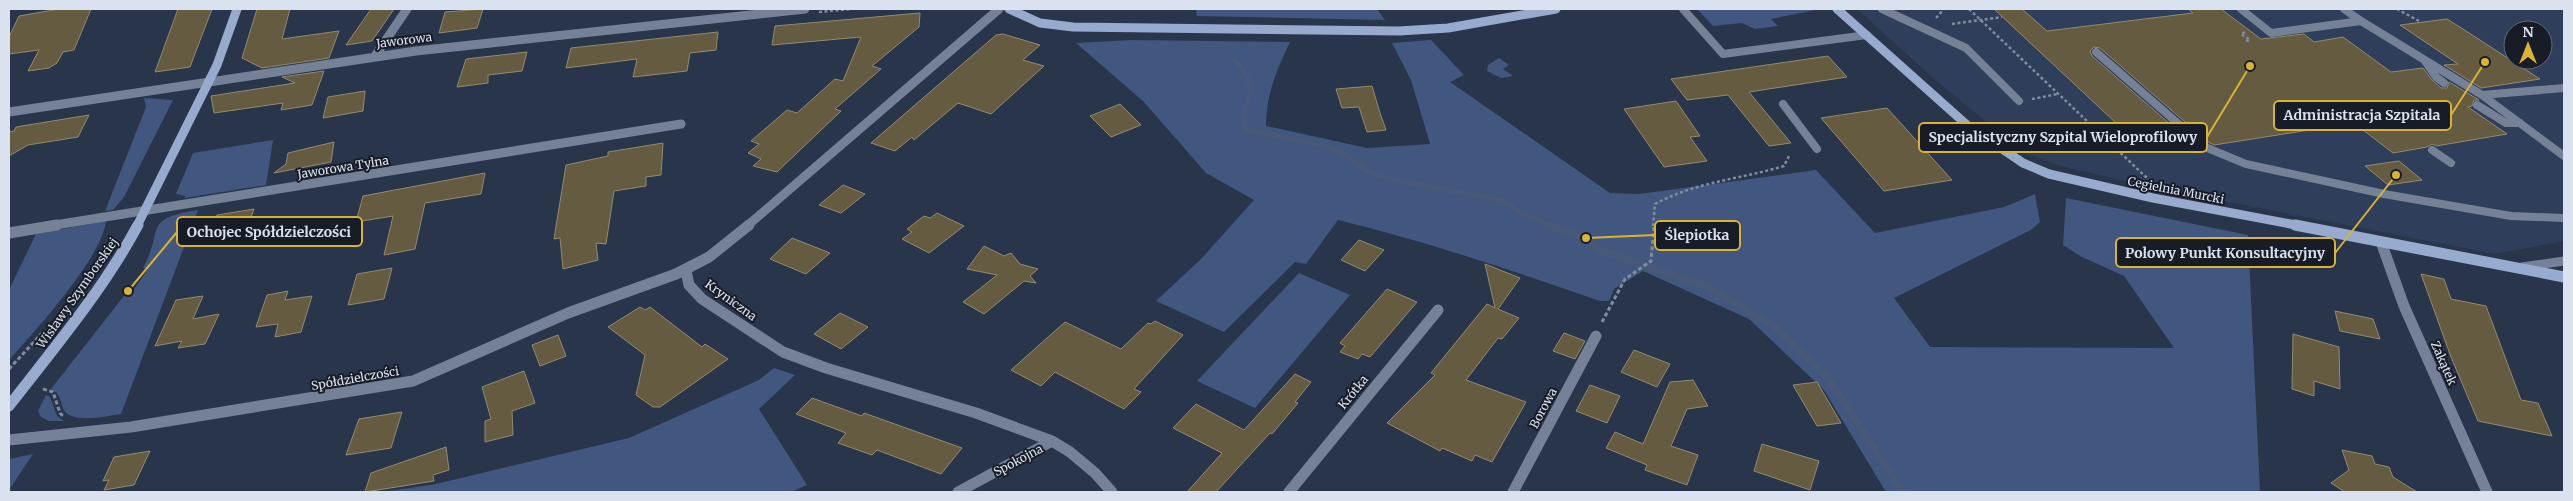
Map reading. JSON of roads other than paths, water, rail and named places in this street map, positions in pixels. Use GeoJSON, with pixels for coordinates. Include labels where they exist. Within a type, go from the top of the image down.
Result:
{"type":"FeatureCollection","features":[{"type":"Feature","properties":{"kind":"street","name":"Wisławy Szymborskiej"},"geometry":{"type":"LineString","coordinates":[[9,406],[101,285],[146,210],[209,81],[238,9]]}},
{"type":"Feature","properties":{"kind":"street"},"geometry":{"type":"LineString","coordinates":[[375,56],[407,9]]}},
{"type":"Feature","properties":{"kind":"street","name":"Jaworowa"},"geometry":{"type":"LineString","coordinates":[[9,112],[375,56],[516,38],[804,9]]}},
{"type":"Feature","properties":{"kind":"street","name":"Kryniczna"},"geometry":{"type":"LineString","coordinates":[[999,9],[726,245],[705,261],[686,271],[689,285],[702,299],[783,352],[826,368],[976,413],[1052,442],[1070,452],[1112,492]]}},
{"type":"Feature","properties":{"kind":"street"},"geometry":{"type":"LineString","coordinates":[[1009,9],[1040,23],[1073,27],[1389,32],[1448,28],[1556,9]]}},
{"type":"Feature","properties":{"kind":"street","name":"Cegielnia Murcki"},"geometry":{"type":"LineString","coordinates":[[1837,9],[1967,125],[2023,163],[2060,177],[2162,200],[2564,277]]}},
{"type":"Feature","properties":{"kind":"street","name":"Jaworowa Tylna"},"geometry":{"type":"LineString","coordinates":[[9,233],[681,124]]}},
{"type":"Feature","properties":{"kind":"street","name":"Zakątek"},"geometry":{"type":"LineString","coordinates":[[2381,242],[2404,306],[2487,492]]}},
{"type":"Feature","properties":{"kind":"street","name":"Spółdzielczości"},"geometry":{"type":"LineString","coordinates":[[9,440],[131,427],[374,390],[413,381],[438,373],[511,337],[588,305],[686,271]]}},
{"type":"Feature","properties":{"kind":"street","name":"Krótka"},"geometry":{"type":"LineString","coordinates":[[1289,492],[1438,310]]}},
{"type":"Feature","properties":{"kind":"street","name":"Borowa"},"geometry":{"type":"LineString","coordinates":[[1513,492],[1596,336]]}},
{"type":"Feature","properties":{"kind":"street","name":"Spokojna"},"geometry":{"type":"LineString","coordinates":[[958,492],[1052,442]]}},
{"type":"Feature","properties":{"kind":"lane"},"geometry":{"type":"LineString","coordinates":[[1683,9],[1723,54],[1867,35]]}},
{"type":"Feature","properties":{"kind":"lane"},"geometry":{"type":"LineString","coordinates":[[1882,9],[1966,48],[2020,101]]}},
{"type":"Feature","properties":{"kind":"lane"},"geometry":{"type":"LineString","coordinates":[[2241,9],[2271,34],[2361,21]]}},
{"type":"Feature","properties":{"kind":"lane"},"geometry":{"type":"LineString","coordinates":[[2347,9],[2361,21],[2422,56],[2482,95],[2564,156]]}},
{"type":"Feature","properties":{"kind":"lane"},"geometry":{"type":"LineString","coordinates":[[2096,52],[2205,147],[2246,164],[2384,194],[2501,214],[2564,218]]}},
{"type":"Feature","properties":{"kind":"lane"},"geometry":{"type":"LineString","coordinates":[[2422,56],[2436,77],[2444,83]]}},
{"type":"Feature","properties":{"kind":"lane"},"geometry":{"type":"LineString","coordinates":[[2482,95],[2564,88]]}},
{"type":"Feature","properties":{"kind":"lane"},"geometry":{"type":"LineString","coordinates":[[1783,104],[1817,150]]}},
{"type":"Feature","properties":{"kind":"lane"},"geometry":{"type":"LineString","coordinates":[[2477,105],[2506,123],[2520,123]]}},
{"type":"Feature","properties":{"kind":"lane"},"geometry":{"type":"LineString","coordinates":[[2432,150],[2451,163]]}},
{"type":"Feature","properties":{"kind":"lane"},"geometry":{"type":"LineString","coordinates":[[2516,268],[2564,261]]}},
{"type":"Feature","properties":{"kind":"waterway"},"geometry":{"type":"LineString","coordinates":[[1235,60],[1250,83],[1251,91],[1244,112],[1246,130],[1321,145],[1341,152],[1367,171],[1390,179],[1501,200],[1521,213],[1551,226]]}},
{"type":"Feature","properties":{"kind":"waterway"},"geometry":{"type":"LineString","coordinates":[[1548,225],[1586,238],[1600,250],[1708,287],[1774,326],[1828,378],[1903,492]]}},
{"type":"Feature","properties":{"kind":"place","name":"Administracja Szpitala"},"geometry":{"type":"Point","coordinates":[2485,62]}},
{"type":"Feature","properties":{"kind":"place","name":"Specjalistyczny Szpital Wieloprofilowy"},"geometry":{"type":"Point","coordinates":[2250,66]}},
{"type":"Feature","properties":{"kind":"place","name":"Polowy Punkt Konsultacyjny"},"geometry":{"type":"Point","coordinates":[2396,175]}},
{"type":"Feature","properties":{"kind":"place","name":"Ślepiotka"},"geometry":{"type":"Point","coordinates":[1586,238]}},
{"type":"Feature","properties":{"kind":"place","name":"Ochojec Spółdzielczości"},"geometry":{"type":"Point","coordinates":[128,291]}}]}
